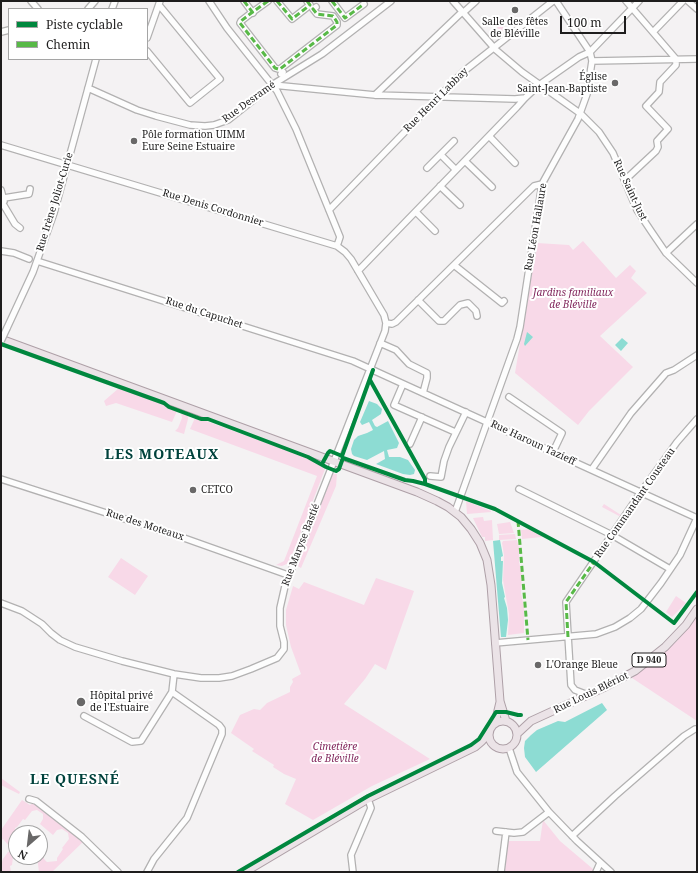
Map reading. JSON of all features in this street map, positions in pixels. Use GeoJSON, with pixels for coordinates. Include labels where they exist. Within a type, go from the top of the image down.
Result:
{"type":"FeatureCollection","features":[{"type":"Feature","properties":{"kind":"main road"},"geometry":{"type":"LineString","coordinates":[[1,340],[425,495],[455,512],[465,521],[476,536],[487,560],[491,585],[500,701],[495,723]]}},
{"type":"Feature","properties":{"kind":"main road","name":"Rue Louis Blériot"},"geometry":{"type":"LineString","coordinates":[[517,734],[531,721],[588,695],[635,671],[665,647],[686,625],[697,609]]}},
{"type":"Feature","properties":{"kind":"main road"},"geometry":{"type":"LineString","coordinates":[[475,747],[492,744],[500,748],[508,748],[516,740],[517,734],[515,728],[509,722],[500,701]]}},
{"type":"Feature","properties":{"kind":"main road"},"geometry":{"type":"LineString","coordinates":[[245,872],[368,799],[475,747],[489,733],[490,729],[495,723],[502,720],[509,722]]}},
{"type":"Feature","properties":{"kind":"main road","name":"Rue Louis Blériot"},"geometry":{"type":"LineString","coordinates":[[509,722],[531,721]]}},
{"type":"Feature","properties":{"kind":"main road"},"geometry":{"type":"LineString","coordinates":[[489,733],[492,744]]}},
{"type":"Feature","properties":{"kind":"street"},"geometry":{"type":"LineString","coordinates":[[209,1],[227,28],[272,84],[296,129],[340,237],[337,246]]}},
{"type":"Feature","properties":{"kind":"street"},"geometry":{"type":"LineString","coordinates":[[244,1],[253,13]]}},
{"type":"Feature","properties":{"kind":"street"},"geometry":{"type":"LineString","coordinates":[[268,1],[240,23],[275,68],[278,69],[337,25],[337,22],[333,16],[317,14],[313,9],[316,7]]}},
{"type":"Feature","properties":{"kind":"street"},"geometry":{"type":"LineString","coordinates":[[278,1],[292,19],[310,5],[307,1]]}},
{"type":"Feature","properties":{"kind":"street"},"geometry":{"type":"LineString","coordinates":[[332,1],[343,19],[364,4]]}},
{"type":"Feature","properties":{"kind":"street","name":"Rue Desramé"},"geometry":{"type":"LineString","coordinates":[[88,88],[137,110],[176,122],[205,126],[214,125],[228,120],[272,84],[322,54],[391,1]]}},
{"type":"Feature","properties":{"kind":"street","name":"Rue Saint-Just"},"geometry":{"type":"LineString","coordinates":[[453,1],[494,48],[539,85],[580,114],[599,132],[609,145],[637,210],[666,253],[697,283]]}},
{"type":"Feature","properties":{"kind":"street"},"geometry":{"type":"LineString","coordinates":[[375,95],[462,12],[476,1]]}},
{"type":"Feature","properties":{"kind":"street","name":"Rue Henri Labbay"},"geometry":{"type":"LineString","coordinates":[[330,210],[463,72],[553,1]]}},
{"type":"Feature","properties":{"kind":"street"},"geometry":{"type":"LineString","coordinates":[[556,1],[590,52],[592,61],[697,59]]}},
{"type":"Feature","properties":{"kind":"street"},"geometry":{"type":"LineString","coordinates":[[625,180],[656,151],[658,147],[657,141],[668,129],[646,106],[659,92],[660,82],[676,65],[676,60],[626,1]]}},
{"type":"Feature","properties":{"kind":"street"},"geometry":{"type":"LineString","coordinates":[[358,271],[525,98],[539,85],[579,57],[590,52],[639,1]]}},
{"type":"Feature","properties":{"kind":"street"},"geometry":{"type":"LineString","coordinates":[[653,32],[683,1]]}},
{"type":"Feature","properties":{"kind":"street"},"geometry":{"type":"LineString","coordinates":[[688,1],[697,9]]}},
{"type":"Feature","properties":{"kind":"street"},"geometry":{"type":"LineString","coordinates":[[148,35],[159,3]]}},
{"type":"Feature","properties":{"kind":"street"},"geometry":{"type":"LineString","coordinates":[[148,52],[190,103],[220,79],[159,3]]}},
{"type":"Feature","properties":{"kind":"street","name":"Rue Irène Joliot-Curie"},"geometry":{"type":"LineString","coordinates":[[1,340],[37,261],[54,213],[96,60]]}},
{"type":"Feature","properties":{"kind":"street","name":"Rue Léon Hallaure"},"geometry":{"type":"LineString","coordinates":[[455,512],[514,349],[520,327],[542,184],[580,114],[587,94],[592,61]]}},
{"type":"Feature","properties":{"kind":"street"},"geometry":{"type":"LineString","coordinates":[[272,84],[375,95],[515,100],[525,98]]}},
{"type":"Feature","properties":{"kind":"street"},"geometry":{"type":"LineString","coordinates":[[489,136],[515,163]]}},
{"type":"Feature","properties":{"kind":"street"},"geometry":{"type":"LineString","coordinates":[[427,168],[454,141]]}},
{"type":"Feature","properties":{"kind":"street","name":"Rue Denis Cordonnier"},"geometry":{"type":"LineString","coordinates":[[1,145],[337,246],[345,252],[358,271],[384,315],[386,323]]}},
{"type":"Feature","properties":{"kind":"street"},"geometry":{"type":"LineString","coordinates":[[441,154],[456,170]]}},
{"type":"Feature","properties":{"kind":"street"},"geometry":{"type":"LineString","coordinates":[[465,161],[492,187]]}},
{"type":"Feature","properties":{"kind":"street"},"geometry":{"type":"LineString","coordinates":[[386,323],[392,324],[396,322],[534,186],[542,184]]}},
{"type":"Feature","properties":{"kind":"street"},"geometry":{"type":"LineString","coordinates":[[440,186],[460,205]]}},
{"type":"Feature","properties":{"kind":"street"},"geometry":{"type":"LineString","coordinates":[[3,203],[29,194],[30,189]]}},
{"type":"Feature","properties":{"kind":"street"},"geometry":{"type":"LineString","coordinates":[[1,190],[3,203],[15,224],[20,228]]}},
{"type":"Feature","properties":{"kind":"street"},"geometry":{"type":"LineString","coordinates":[[416,212],[435,231]]}},
{"type":"Feature","properties":{"kind":"street"},"geometry":{"type":"LineString","coordinates":[[666,253],[697,224]]}},
{"type":"Feature","properties":{"kind":"street"},"geometry":{"type":"LineString","coordinates":[[1,251],[14,253],[30,259]]}},
{"type":"Feature","properties":{"kind":"street","name":"Rue du Capuchet"},"geometry":{"type":"LineString","coordinates":[[37,261],[353,361],[370,369]]}},
{"type":"Feature","properties":{"kind":"street"},"geometry":{"type":"LineString","coordinates":[[454,265],[502,303],[504,301]]}},
{"type":"Feature","properties":{"kind":"street"},"geometry":{"type":"LineString","coordinates":[[418,300],[439,321],[444,321],[460,306],[468,303],[476,311],[477,316]]}},
{"type":"Feature","properties":{"kind":"street","name":"Rue Maryse Bastié"},"geometry":{"type":"LineString","coordinates":[[1,603],[22,611],[36,619],[60,640],[75,647],[174,674],[201,678],[219,678],[244,672],[277,658],[284,649],[280,626],[280,608],[288,575],[370,369],[386,323]]}},
{"type":"Feature","properties":{"kind":"street"},"geometry":{"type":"LineString","coordinates":[[380,343],[396,350],[409,364],[427,373],[423,393]]}},
{"type":"Feature","properties":{"kind":"street"},"geometry":{"type":"LineString","coordinates":[[592,470],[631,413],[666,372],[674,370],[697,355]]}},
{"type":"Feature","properties":{"kind":"street","name":"Rue Haroun Tazieff"},"geometry":{"type":"LineString","coordinates":[[370,369],[697,518]]}},
{"type":"Feature","properties":{"kind":"street"},"geometry":{"type":"LineString","coordinates":[[403,384],[394,404],[455,432]]}},
{"type":"Feature","properties":{"kind":"street"},"geometry":{"type":"LineString","coordinates":[[509,396],[562,433],[553,452]]}},
{"type":"Feature","properties":{"kind":"street"},"geometry":{"type":"LineString","coordinates":[[430,476],[441,477],[446,454],[455,432],[466,412]]}},
{"type":"Feature","properties":{"kind":"street"},"geometry":{"type":"LineString","coordinates":[[410,444],[422,417]]}},
{"type":"Feature","properties":{"kind":"street","name":"Rue Commandant Cousteau"},"geometry":{"type":"LineString","coordinates":[[588,695],[575,690],[571,685],[566,602],[641,492],[677,442],[697,419]]}},
{"type":"Feature","properties":{"kind":"street","name":"Rue des Moteaux"},"geometry":{"type":"LineString","coordinates":[[1,479],[184,538],[288,575]]}},
{"type":"Feature","properties":{"kind":"street"},"geometry":{"type":"LineString","coordinates":[[519,489],[612,535],[670,569]]}},
{"type":"Feature","properties":{"kind":"street"},"geometry":{"type":"LineString","coordinates":[[495,643],[596,634],[615,627],[630,618],[647,602],[680,555],[697,518]]}},
{"type":"Feature","properties":{"kind":"street"},"geometry":{"type":"LineString","coordinates":[[84,716],[132,742],[141,741],[172,692],[174,674]]}},
{"type":"Feature","properties":{"kind":"street"},"geometry":{"type":"LineString","coordinates":[[147,872],[154,859],[187,818],[222,734],[222,729],[219,725],[172,692]]}},
{"type":"Feature","properties":{"kind":"street"},"geometry":{"type":"LineString","coordinates":[[572,836],[684,736],[695,728],[697,729]]}},
{"type":"Feature","properties":{"kind":"street"},"geometry":{"type":"LineString","coordinates":[[508,748],[517,772],[549,812],[572,836],[611,872]]}},
{"type":"Feature","properties":{"kind":"street"},"geometry":{"type":"LineString","coordinates":[[29,799],[36,801],[82,837],[118,872]]}},
{"type":"Feature","properties":{"kind":"street"},"geometry":{"type":"LineString","coordinates":[[353,872],[351,855],[370,808],[368,799]]}},
{"type":"Feature","properties":{"kind":"street"},"geometry":{"type":"LineString","coordinates":[[496,831],[514,833],[523,832],[549,812]]}},
{"type":"Feature","properties":{"kind":"street"},"geometry":{"type":"LineString","coordinates":[[501,872],[506,832]]}},
{"type":"Feature","properties":{"kind":"street"},"geometry":{"type":"LineString","coordinates":[[596,872],[600,863]]}},
{"type":"Feature","properties":{"kind":"green space"},"geometry":{"type":"Polygon","coordinates":[[[494,15],[505,29],[501,32],[490,18],[494,15]]]}},
{"type":"Feature","properties":{"kind":"green space","name":"Jardins familiaux de Bléville"},"geometry":{"type":"Polygon","coordinates":[[[583,241],[616,278],[630,265],[636,271],[631,278],[647,293],[600,336],[633,367],[589,411],[578,425],[515,373],[537,243],[569,245],[573,250],[583,241]]]}},
{"type":"Feature","properties":{"kind":"green space"},"geometry":{"type":"Polygon","coordinates":[[[119,388],[163,403],[177,411],[172,422],[116,403],[106,406],[104,401],[119,388]]]}},
{"type":"Feature","properties":{"kind":"green space"},"geometry":{"type":"Polygon","coordinates":[[[181,413],[188,415],[184,434],[175,431],[178,428],[182,418],[181,413]]]}},
{"type":"Feature","properties":{"kind":"green space"},"geometry":{"type":"Polygon","coordinates":[[[195,418],[316,461],[325,469],[289,563],[282,566],[276,565],[284,561],[317,476],[190,429],[195,418]]]}},
{"type":"Feature","properties":{"kind":"green space"},"geometry":{"type":"Polygon","coordinates":[[[333,474],[337,474],[336,486],[301,568],[296,565],[333,474]]]}},
{"type":"Feature","properties":{"kind":"green space"},"geometry":{"type":"Polygon","coordinates":[[[466,501],[491,511],[491,512],[467,514],[466,501]]]}},
{"type":"Feature","properties":{"kind":"green space"},"geometry":{"type":"Polygon","coordinates":[[[604,504],[621,515],[619,516],[602,507],[604,504]]]}},
{"type":"Feature","properties":{"kind":"green space"},"geometry":{"type":"Polygon","coordinates":[[[483,517],[484,521],[492,520],[493,540],[485,541],[485,537],[482,537],[473,518],[483,517]]]}},
{"type":"Feature","properties":{"kind":"green space"},"geometry":{"type":"Polygon","coordinates":[[[510,522],[514,533],[499,534],[497,524],[510,522]]]}},
{"type":"Feature","properties":{"kind":"green space"},"geometry":{"type":"Polygon","coordinates":[[[531,529],[543,536],[522,539],[521,530],[531,529]]]}},
{"type":"Feature","properties":{"kind":"green space"},"geometry":{"type":"Polygon","coordinates":[[[515,534],[516,539],[499,540],[499,535],[515,534]]]}},
{"type":"Feature","properties":{"kind":"green space"},"geometry":{"type":"Polygon","coordinates":[[[517,540],[522,575],[521,593],[524,607],[524,633],[508,635],[509,614],[503,580],[504,555],[502,543],[503,541],[517,540]]]}},
{"type":"Feature","properties":{"kind":"green space"},"geometry":{"type":"Polygon","coordinates":[[[121,558],[148,576],[135,595],[108,577],[121,558]]]}},
{"type":"Feature","properties":{"kind":"green space","name":"Cimetière de Bléville"},"geometry":{"type":"Polygon","coordinates":[[[376,578],[414,591],[386,670],[375,664],[365,679],[344,704],[430,759],[372,786],[313,820],[285,804],[296,779],[273,767],[274,765],[252,751],[254,749],[231,733],[240,715],[254,709],[260,710],[267,703],[290,692],[290,687],[293,682],[292,679],[301,674],[291,647],[286,625],[286,610],[293,586],[299,589],[304,582],[364,605],[376,578]]]}},
{"type":"Feature","properties":{"kind":"green space"},"geometry":{"type":"Polygon","coordinates":[[[676,596],[686,603],[672,617],[666,612],[676,596]]]}},
{"type":"Feature","properties":{"kind":"green space"},"geometry":{"type":"Polygon","coordinates":[[[697,617],[697,721],[632,678],[677,641],[697,617]]]}},
{"type":"Feature","properties":{"kind":"green space"},"geometry":{"type":"Polygon","coordinates":[[[1,778],[20,792],[19,794],[1,785],[1,778]]]}},
{"type":"Feature","properties":{"kind":"green space"},"geometry":{"type":"Polygon","coordinates":[[[22,800],[30,805],[33,803],[35,804],[84,841],[52,872],[39,872],[38,865],[48,865],[48,862],[57,861],[57,858],[63,849],[62,848],[69,839],[68,833],[62,829],[57,830],[53,835],[48,831],[48,825],[40,824],[43,819],[43,814],[37,810],[32,811],[25,820],[23,819],[18,825],[8,825],[8,845],[3,839],[1,841],[1,830],[22,800]]]}},
{"type":"Feature","properties":{"kind":"green space"},"geometry":{"type":"Polygon","coordinates":[[[543,820],[560,841],[593,869],[593,872],[500,872],[507,841],[540,841],[543,820]]]}},
{"type":"Feature","properties":{"kind":"green space"},"geometry":{"type":"Polygon","coordinates":[[[8,852],[8,865],[12,865],[10,866],[11,872],[1,872],[3,859],[8,852]]]}},
{"type":"Feature","properties":{"kind":"water"},"geometry":{"type":"Polygon","coordinates":[[[527,332],[533,337],[525,346],[524,344],[527,332]]]}},
{"type":"Feature","properties":{"kind":"water"},"geometry":{"type":"Polygon","coordinates":[[[622,338],[628,343],[621,351],[615,345],[622,338]]]}},
{"type":"Feature","properties":{"kind":"water"},"geometry":{"type":"Polygon","coordinates":[[[369,401],[377,404],[382,409],[381,414],[372,420],[375,426],[377,427],[388,421],[399,443],[397,448],[387,450],[389,457],[400,457],[408,460],[415,470],[414,474],[403,474],[376,464],[385,459],[384,451],[367,460],[352,454],[351,449],[354,440],[358,436],[373,430],[369,422],[362,425],[360,422],[369,401]]]}},
{"type":"Feature","properties":{"kind":"water"},"geometry":{"type":"Polygon","coordinates":[[[500,540],[503,556],[501,557],[501,561],[503,561],[502,583],[508,620],[506,637],[501,637],[493,541],[500,540]]]}},
{"type":"Feature","properties":{"kind":"water"},"geometry":{"type":"Polygon","coordinates":[[[602,703],[607,710],[536,772],[525,757],[525,741],[537,730],[558,721],[565,722],[602,703]]]}},
{"type":"Feature","properties":{"kind":"marked path"},"geometry":{"type":"LineString","coordinates":[[244,1],[253,13]]}},
{"type":"Feature","properties":{"kind":"marked path"},"geometry":{"type":"LineString","coordinates":[[268,1],[240,23],[275,68],[278,69],[337,25],[337,22],[333,16],[317,14],[313,9],[316,7]]}},
{"type":"Feature","properties":{"kind":"marked path"},"geometry":{"type":"LineString","coordinates":[[277,1],[292,19],[310,5],[307,1]]}},
{"type":"Feature","properties":{"kind":"marked path"},"geometry":{"type":"LineString","coordinates":[[332,1],[345,18],[364,4]]}},
{"type":"Feature","properties":{"kind":"marked path"},"geometry":{"type":"LineString","coordinates":[[518,521],[528,640]]}},
{"type":"Feature","properties":{"kind":"marked path"},"geometry":{"type":"LineString","coordinates":[[568,637],[566,602],[594,562]]}},
{"type":"Feature","properties":{"kind":"cycle path"},"geometry":{"type":"LineString","coordinates":[[1,344],[164,403],[169,407],[201,419],[208,419],[308,457],[336,471],[339,469],[343,458]]}},
{"type":"Feature","properties":{"kind":"cycle path"},"geometry":{"type":"LineString","coordinates":[[342,456],[373,370]]}},
{"type":"Feature","properties":{"kind":"cycle path"},"geometry":{"type":"LineString","coordinates":[[370,380],[425,479],[425,484]]}},
{"type":"Feature","properties":{"kind":"cycle path"},"geometry":{"type":"LineString","coordinates":[[322,464],[330,451],[342,456],[343,458],[405,480],[425,484],[495,509],[594,562],[674,623],[697,592]]}},
{"type":"Feature","properties":{"kind":"cycle path"},"geometry":{"type":"LineString","coordinates":[[238,872],[368,796],[471,745],[479,739],[496,712],[521,715]]}},
{"type":"Feature","properties":{"kind":"place","name":"Salle des fêtes de Bléville"},"geometry":{"type":"Point","coordinates":[515,10]}},
{"type":"Feature","properties":{"kind":"place","name":"Église Saint-Jean-Baptiste"},"geometry":{"type":"Point","coordinates":[615,83]}},
{"type":"Feature","properties":{"kind":"place","name":"Pôle formation UIMM Eure Seine Estuaire"},"geometry":{"type":"Point","coordinates":[134,141]}},
{"type":"Feature","properties":{"kind":"place","name":"CETCO"},"geometry":{"type":"Point","coordinates":[193,490]}},
{"type":"Feature","properties":{"kind":"place","name":"L'Orange Bleue"},"geometry":{"type":"Point","coordinates":[538,665]}},
{"type":"Feature","properties":{"kind":"place","name":"Hôpital privé de l'Estuaire"},"geometry":{"type":"Point","coordinates":[81,702]}},
{"type":"Feature","properties":{"kind":"district","name":"LES MOTEAUX"},"geometry":{"type":"Point","coordinates":[162,455]}},
{"type":"Feature","properties":{"kind":"district","name":"LE QUESNÉ"},"geometry":{"type":"Point","coordinates":[75,780]}}]}
